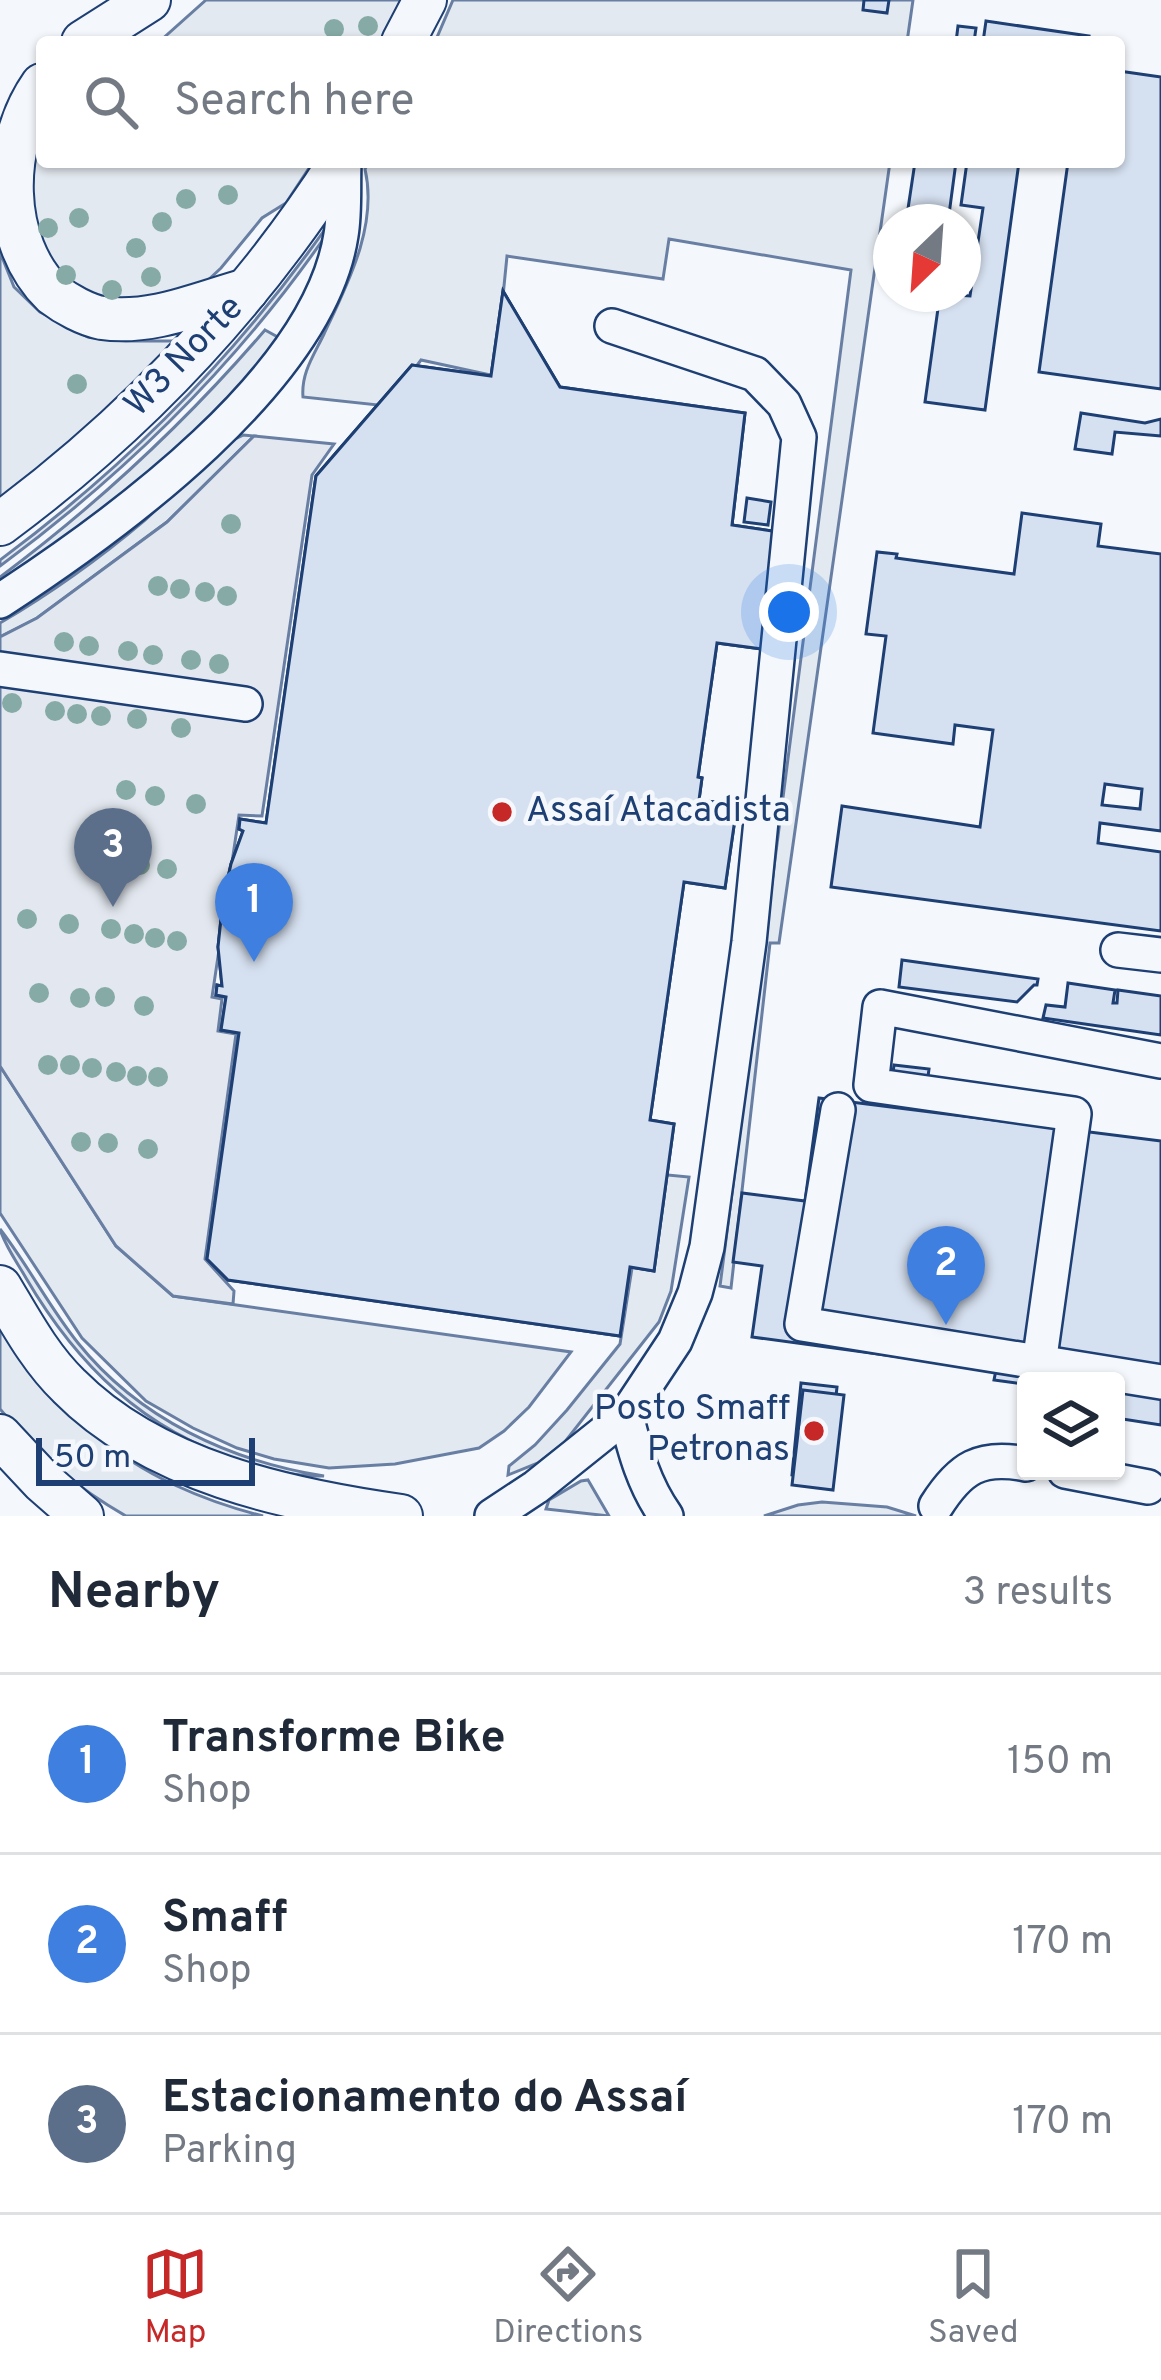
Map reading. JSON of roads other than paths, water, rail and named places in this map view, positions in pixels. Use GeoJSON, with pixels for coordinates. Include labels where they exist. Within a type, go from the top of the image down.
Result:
{"type":"FeatureCollection","features":[{"type":"Feature","properties":{"kind":"main road"},"geometry":{"type":"LineString","coordinates":[[92,36],[149,0]]}},
{"type":"Feature","properties":{"kind":"main road"},"geometry":{"type":"LineString","coordinates":[[406,36],[425,0]]}},
{"type":"Feature","properties":{"kind":"main road"},"geometry":{"type":"LineString","coordinates":[[0,91],[36,70]]}},
{"type":"Feature","properties":{"kind":"main road"},"geometry":{"type":"LineString","coordinates":[[36,95],[18,124],[8,156],[7,218],[16,248],[38,282],[64,302],[99,318],[149,319],[250,289]]}},
{"type":"Feature","properties":{"kind":"main road","name":"W3 Norte"},"geometry":{"type":"LineString","coordinates":[[0,524],[58,481],[134,412],[250,289],[338,168]]}},
{"type":"Feature","properties":{"kind":"main road"},"geometry":{"type":"LineString","coordinates":[[0,1287],[37,1348],[69,1387],[157,1450],[210,1472],[337,1507],[401,1516]]}},
{"type":"Feature","properties":{"kind":"main road"},"geometry":{"type":"LineString","coordinates":[[0,1436],[82,1516]]}},
{"type":"Feature","properties":{"kind":"lane"},"geometry":{"type":"LineString","coordinates":[[0,601],[78,550],[158,485],[241,410],[297,343],[326,286],[341,236],[342,168]]}},
{"type":"Feature","properties":{"kind":"lane"},"geometry":{"type":"LineString","coordinates":[[492,1516],[626,1415],[675,1341],[707,1247],[749,942],[799,436],[784,404],[754,374],[612,326]]}},
{"type":"Feature","properties":{"kind":"lane"},"geometry":{"type":"LineString","coordinates":[[0,669],[245,704]]}},
{"type":"Feature","properties":{"kind":"lane"},"geometry":{"type":"LineString","coordinates":[[1118,950],[1161,955]]}},
{"type":"Feature","properties":{"kind":"lane"},"geometry":{"type":"LineString","coordinates":[[1039,1364],[1074,1114],[871,1085],[880,1007],[1161,1061]]}},
{"type":"Feature","properties":{"kind":"lane"},"geometry":{"type":"LineString","coordinates":[[838,1109],[802,1324],[1161,1382]]}},
{"type":"Feature","properties":{"kind":"lane"},"geometry":{"type":"LineString","coordinates":[[626,1415],[636,1458],[665,1516]]}},
{"type":"Feature","properties":{"kind":"lane"},"geometry":{"type":"LineString","coordinates":[[936,1506],[951,1482],[971,1465],[1017,1462]]}},
{"type":"Feature","properties":{"kind":"lane"},"geometry":{"type":"LineString","coordinates":[[1096,1480],[1150,1496]]}},
{"type":"Feature","properties":{"kind":"place","name":"Assaí Atacadista"},"geometry":{"type":"Point","coordinates":[502,812]}},
{"type":"Feature","properties":{"kind":"place","name":"Estacionamento do Assaí"},"geometry":{"type":"Point","coordinates":[113,907]}},
{"type":"Feature","properties":{"kind":"place","name":"Transforme Bike"},"geometry":{"type":"Point","coordinates":[254,962]}},
{"type":"Feature","properties":{"kind":"place","name":"Smaff"},"geometry":{"type":"Point","coordinates":[946,1325]}},
{"type":"Feature","properties":{"kind":"place","name":"Posto Smaff Petronas"},"geometry":{"type":"Point","coordinates":[814,1431]}}]}
